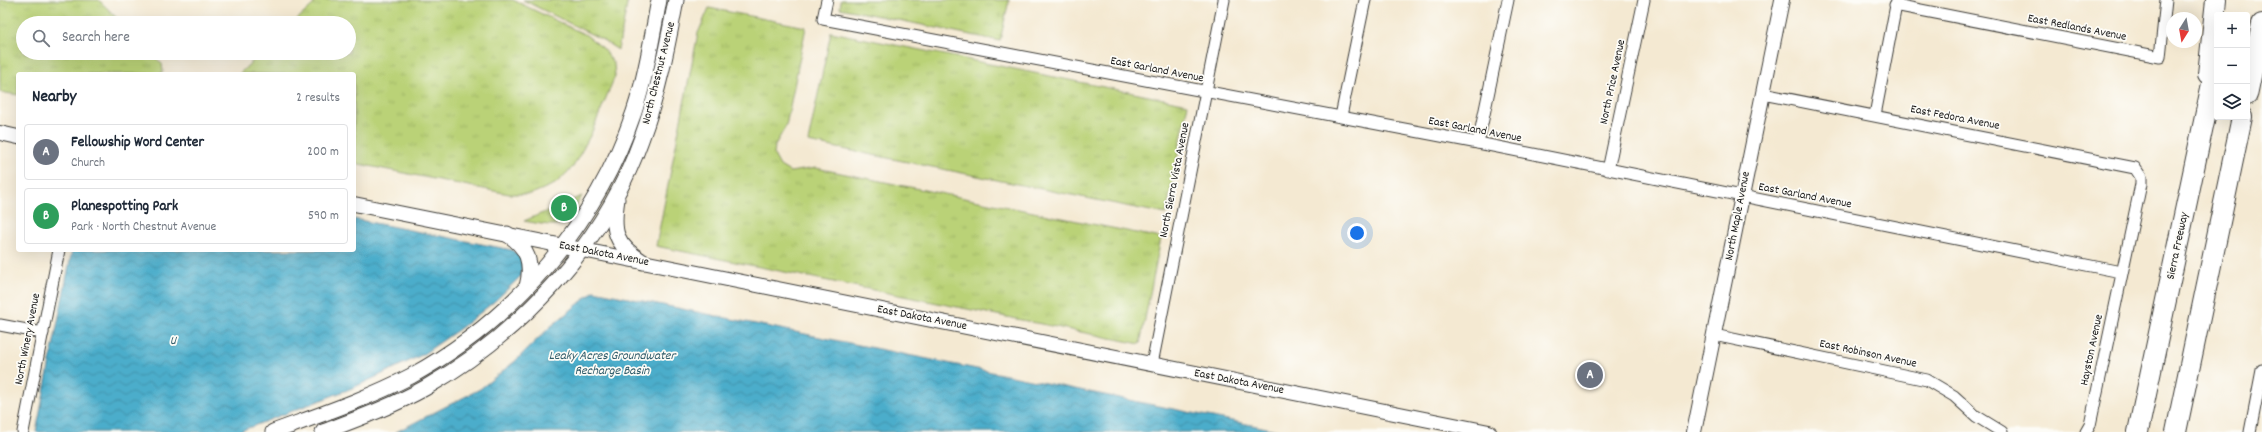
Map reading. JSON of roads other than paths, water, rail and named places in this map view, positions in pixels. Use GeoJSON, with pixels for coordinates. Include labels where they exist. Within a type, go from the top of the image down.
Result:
{"type":"FeatureCollection","features":[{"type":"Feature","properties":{"kind":"highway"},"geometry":{"type":"LineString","coordinates":[[2202,132],[2216,0]]}},
{"type":"Feature","properties":{"kind":"highway"},"geometry":{"type":"LineString","coordinates":[[2227,12],[2229,0]]}},
{"type":"Feature","properties":{"kind":"highway"},"geometry":{"type":"LineString","coordinates":[[2250,84],[2260,41],[2262,24]]}},
{"type":"Feature","properties":{"kind":"highway","name":"Sierra Freeway"},"geometry":{"type":"LineString","coordinates":[[2138,432],[2214,74]]}},
{"type":"Feature","properties":{"kind":"highway"},"geometry":{"type":"LineString","coordinates":[[2176,432],[2241,120]]}},
{"type":"Feature","properties":{"kind":"main road","name":"North Chestnut Avenue"},"geometry":{"type":"LineString","coordinates":[[273,432],[374,394],[411,376],[444,356],[478,332],[527,287],[563,246],[597,194],[626,132],[644,75],[659,0]]}},
{"type":"Feature","properties":{"kind":"main road","name":"North Chestnut Avenue"},"geometry":{"type":"LineString","coordinates":[[323,432],[408,397],[457,368],[496,338],[530,308],[581,249],[618,190],[641,142],[653,105],[676,0]]}},
{"type":"Feature","properties":{"kind":"main road"},"geometry":{"type":"LineString","coordinates":[[618,190],[614,222],[616,236],[620,244],[643,262]]}},
{"type":"Feature","properties":{"kind":"main road"},"geometry":{"type":"LineString","coordinates":[[507,234],[525,249],[530,262],[531,272],[527,287]]}},
{"type":"Feature","properties":{"kind":"street","name":"East Garland Avenue"},"geometry":{"type":"LineString","coordinates":[[827,0],[823,19],[1206,92],[1341,116],[2121,272]]}},
{"type":"Feature","properties":{"kind":"street","name":"North Sierra Vista Avenue"},"geometry":{"type":"LineString","coordinates":[[1152,364],[1224,0]]}},
{"type":"Feature","properties":{"kind":"street"},"geometry":{"type":"LineString","coordinates":[[1341,116],[1365,0]]}},
{"type":"Feature","properties":{"kind":"street"},"geometry":{"type":"LineString","coordinates":[[1478,143],[1508,0]]}},
{"type":"Feature","properties":{"kind":"street","name":"North Price Avenue"},"geometry":{"type":"LineString","coordinates":[[1608,170],[1644,0]]}},
{"type":"Feature","properties":{"kind":"street","name":"North Maple Avenue"},"geometry":{"type":"LineString","coordinates":[[1694,432],[1782,0]]}},
{"type":"Feature","properties":{"kind":"street","name":"East Redlands Avenue"},"geometry":{"type":"LineString","coordinates":[[1896,3],[2160,57],[2166,0]]}},
{"type":"Feature","properties":{"kind":"street"},"geometry":{"type":"LineString","coordinates":[[1875,115],[1896,3]]}},
{"type":"Feature","properties":{"kind":"street","name":"East Fedora Avenue"},"geometry":{"type":"LineString","coordinates":[[1763,94],[2131,166],[2138,172]]}},
{"type":"Feature","properties":{"kind":"street"},"geometry":{"type":"LineString","coordinates":[[0,134],[16,137]]}},
{"type":"Feature","properties":{"kind":"street","name":"Hayston Avenue"},"geometry":{"type":"LineString","coordinates":[[2086,432],[2090,425],[2121,272],[2141,184],[2138,172]]}},
{"type":"Feature","properties":{"kind":"street","name":"East Dakota Avenue"},"geometry":{"type":"LineString","coordinates":[[356,204],[1490,432]]}},
{"type":"Feature","properties":{"kind":"street","name":"North Winery Avenue"},"geometry":{"type":"LineString","coordinates":[[23,432],[59,252]]}},
{"type":"Feature","properties":{"kind":"street"},"geometry":{"type":"LineString","coordinates":[[0,325],[43,334]]}},
{"type":"Feature","properties":{"kind":"street","name":"East Robinson Avenue"},"geometry":{"type":"LineString","coordinates":[[1714,335],[1927,380],[1954,396],[1976,416],[2002,432]]}},
{"type":"Feature","properties":{"kind":"street"},"geometry":{"type":"LineString","coordinates":[[2250,432],[2262,370]]}},
{"type":"Feature","properties":{"kind":"water","name":"U"},"geometry":{"type":"Polygon","coordinates":[[[356,219],[512,250],[521,257],[523,267],[520,277],[495,301],[461,328],[422,355],[355,387],[238,432],[36,432],[72,252],[356,252],[356,219]]]}},
{"type":"Feature","properties":{"kind":"water","name":"Leaky Acres Groundwater Recharge Basin"},"geometry":{"type":"Polygon","coordinates":[[[594,291],[1286,432],[396,432],[480,389],[514,362],[550,327],[594,291]]]}},
{"type":"Feature","properties":{"kind":"place","name":"Planespotting Park"},"geometry":{"type":"Point","coordinates":[564,208]}},
{"type":"Feature","properties":{"kind":"place","name":"Fellowship Word Center"},"geometry":{"type":"Point","coordinates":[1590,375]}}]}
